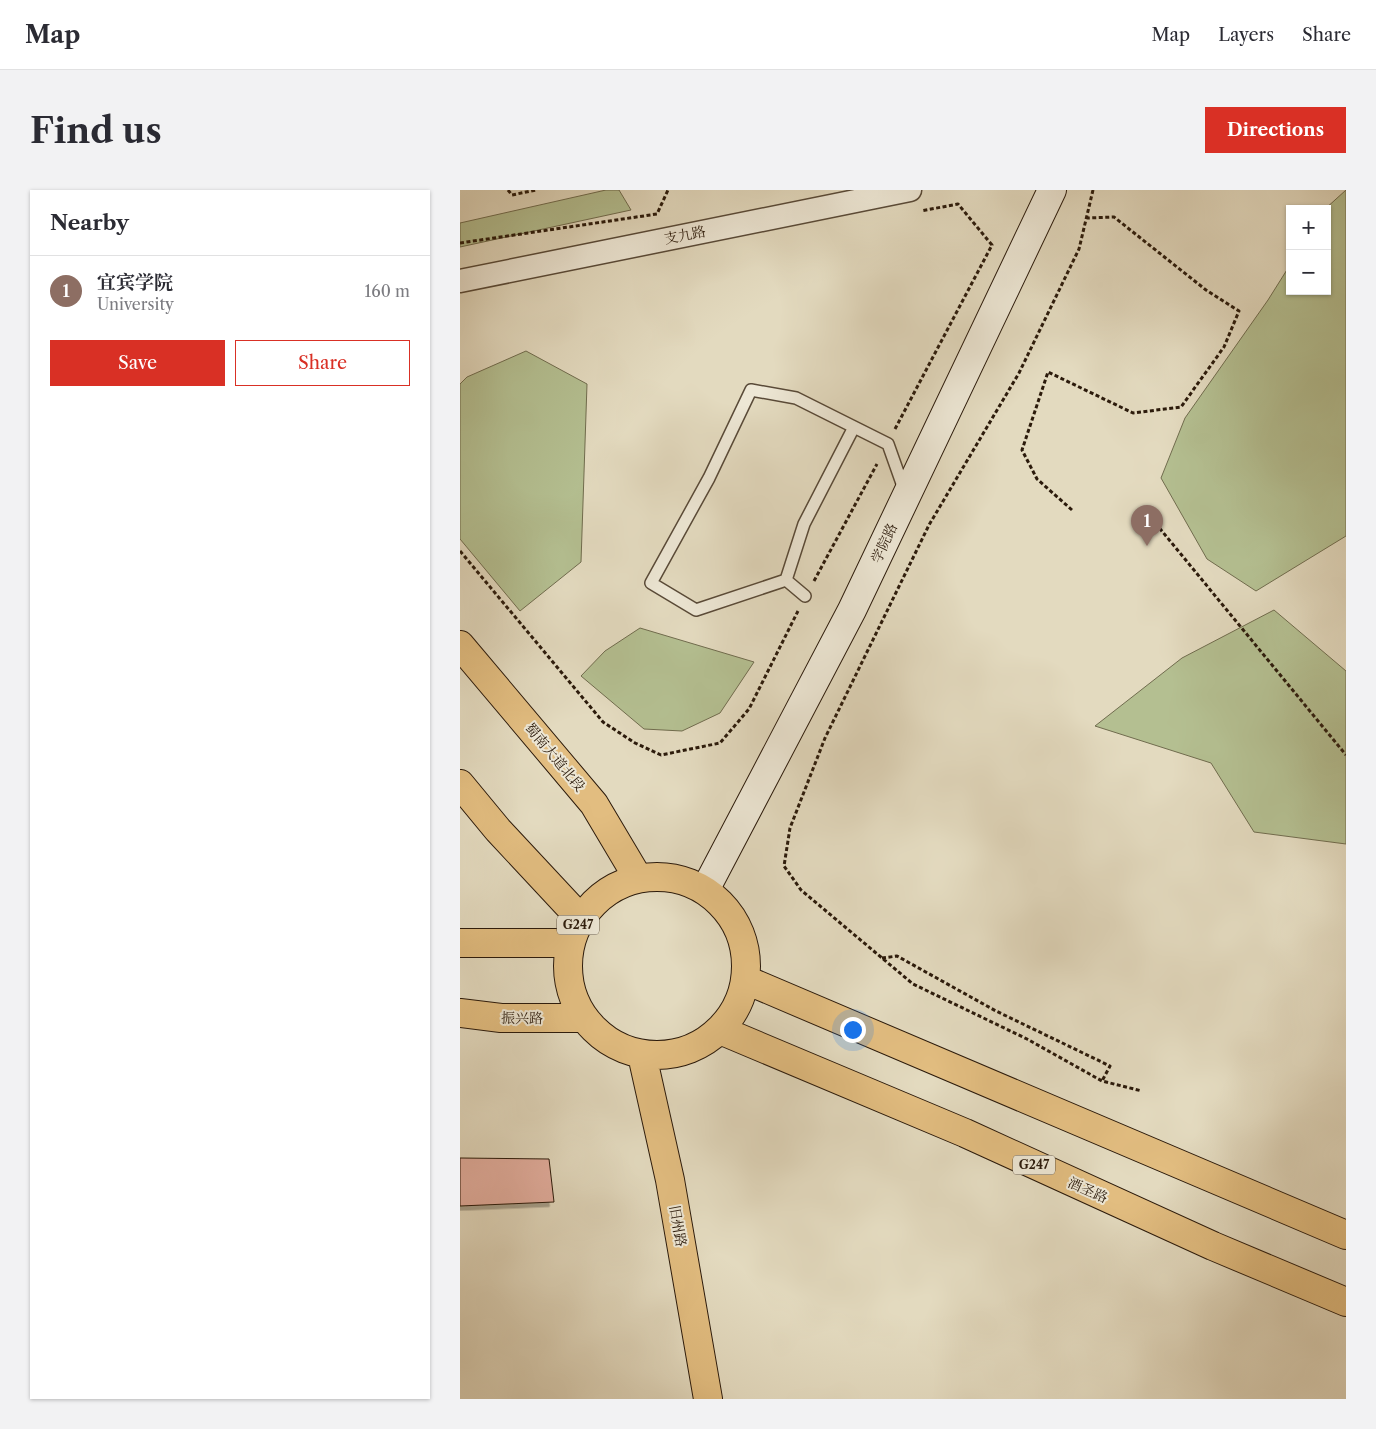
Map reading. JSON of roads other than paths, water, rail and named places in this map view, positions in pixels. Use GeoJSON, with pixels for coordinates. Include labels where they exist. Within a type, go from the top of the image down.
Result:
{"type":"FeatureCollection","features":[{"type":"Feature","properties":{"kind":"main road","name":"学院路"},"geometry":{"type":"LineString","coordinates":[[705,890],[852,610],[1052,190]]}},
{"type":"Feature","properties":{"kind":"main road","name":"蜀南大道北段"},"geometry":{"type":"LineString","coordinates":[[460,645],[594,804],[638,878]]}},
{"type":"Feature","properties":{"kind":"main road"},"geometry":{"type":"LineString","coordinates":[[460,784],[576,931]]}},
{"type":"Feature","properties":{"kind":"main road","name":"G247"},"geometry":{"type":"LineString","coordinates":[[720,1030],[698,1046],[671,1055],[642,1054],[620,1048],[600,1035],[584,1018],[572,995],[567,969],[576,931],[596,900],[616,887],[638,878],[661,876],[684,880],[705,890],[725,906],[739,928],[746,954],[746,980]]}},
{"type":"Feature","properties":{"kind":"main road"},"geometry":{"type":"LineString","coordinates":[[460,943],[576,931]]}},
{"type":"Feature","properties":{"kind":"main road"},"geometry":{"type":"LineString","coordinates":[[720,1030],[737,1007],[746,980],[1346,1235]]}},
{"type":"Feature","properties":{"kind":"main road","name":"振兴路"},"geometry":{"type":"LineString","coordinates":[[460,1014],[501,1018],[584,1018]]}},
{"type":"Feature","properties":{"kind":"main road","name":"酒圣路"},"geometry":{"type":"LineString","coordinates":[[720,1030],[965,1133],[1213,1246],[1346,1302]]}},
{"type":"Feature","properties":{"kind":"main road","name":"旧州路"},"geometry":{"type":"LineString","coordinates":[[642,1054],[670,1180],[708,1399]]}},
{"type":"Feature","properties":{"kind":"street","name":"支九路"},"geometry":{"type":"LineString","coordinates":[[460,281],[910,190]]}},
{"type":"Feature","properties":{"kind":"lane"},"geometry":{"type":"LineString","coordinates":[[786,580],[696,610],[651,583],[709,478],[751,390],[796,398],[888,444],[906,496]]}},
{"type":"Feature","properties":{"kind":"lane"},"geometry":{"type":"LineString","coordinates":[[786,580],[804,524],[854,427]]}},
{"type":"Feature","properties":{"kind":"lane"},"geometry":{"type":"LineString","coordinates":[[786,580],[806,596]]}},
{"type":"Feature","properties":{"kind":"place","name":"宜宾学院"},"geometry":{"type":"Point","coordinates":[1147,546]}}]}
